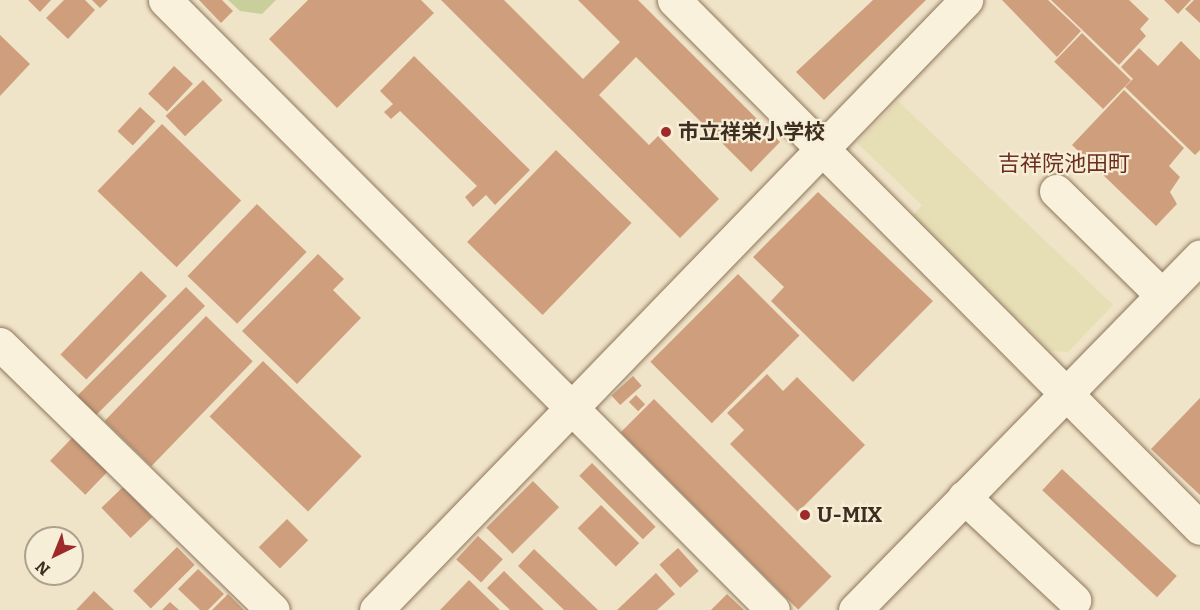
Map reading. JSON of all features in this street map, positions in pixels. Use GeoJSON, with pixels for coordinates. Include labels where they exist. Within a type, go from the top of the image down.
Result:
{"type":"FeatureCollection","features":[{"type":"Feature","properties":{"kind":"street"},"geometry":{"type":"LineString","coordinates":[[165,0],[773,610]]}},
{"type":"Feature","properties":{"kind":"street"},"geometry":{"type":"LineString","coordinates":[[674,0],[823,147],[1200,528]]}},
{"type":"Feature","properties":{"kind":"street"},"geometry":{"type":"LineString","coordinates":[[376,610],[569,407],[966,0]]}},
{"type":"Feature","properties":{"kind":"street"},"geometry":{"type":"LineString","coordinates":[[1056,191],[1162,295]]}},
{"type":"Feature","properties":{"kind":"street"},"geometry":{"type":"LineString","coordinates":[[855,610],[1200,256]]}},
{"type":"Feature","properties":{"kind":"street"},"geometry":{"type":"LineString","coordinates":[[0,344],[273,610]]}},
{"type":"Feature","properties":{"kind":"street"},"geometry":{"type":"LineString","coordinates":[[964,497],[1074,600]]}},
{"type":"Feature","properties":{"kind":"shaded area"},"geometry":{"type":"Polygon","coordinates":[[[898,101],[1113,305],[1068,352],[1050,351],[913,215],[922,205],[857,143],[898,101]]]}},
{"type":"Feature","properties":{"kind":"green space"},"geometry":{"type":"Polygon","coordinates":[[[228,0],[276,0],[262,14],[240,11],[228,0]]]}},
{"type":"Feature","properties":{"kind":"building"},"geometry":{"type":"Polygon","coordinates":[[[28,0],[51,0],[40,12],[28,0]]]}},
{"type":"Feature","properties":{"kind":"building"},"geometry":{"type":"Polygon","coordinates":[[[64,0],[85,0],[95,10],[68,39],[46,18],[64,0]]]}},
{"type":"Feature","properties":{"kind":"building"},"geometry":{"type":"Polygon","coordinates":[[[92,0],[108,0],[100,8],[92,0]]]}},
{"type":"Feature","properties":{"kind":"building"},"geometry":{"type":"Polygon","coordinates":[[[199,0],[222,0],[233,11],[221,23],[199,0]]]}},
{"type":"Feature","properties":{"kind":"building"},"geometry":{"type":"Polygon","coordinates":[[[308,0],[421,0],[434,13],[337,108],[269,39],[308,0]]]}},
{"type":"Feature","properties":{"kind":"building"},"geometry":{"type":"Polygon","coordinates":[[[441,0],[504,0],[583,79],[620,42],[578,0],[638,0],[780,142],[751,172],[636,57],[599,95],[649,145],[658,136],[719,199],[680,238],[441,0]]]}},
{"type":"Feature","properties":{"kind":"building"},"geometry":{"type":"Polygon","coordinates":[[[873,0],[926,0],[824,100],[796,72],[873,0]]]}},
{"type":"Feature","properties":{"kind":"building"},"geometry":{"type":"Polygon","coordinates":[[[1002,0],[1048,0],[1081,31],[1057,57],[1002,0]]]}},
{"type":"Feature","properties":{"kind":"building"},"geometry":{"type":"Polygon","coordinates":[[[1051,0],[1129,0],[1149,19],[1140,29],[1146,36],[1119,65],[1051,0]]]}},
{"type":"Feature","properties":{"kind":"building"},"geometry":{"type":"Polygon","coordinates":[[[1164,0],[1191,0],[1178,14],[1164,0]]]}},
{"type":"Feature","properties":{"kind":"building"},"geometry":{"type":"Polygon","coordinates":[[[1194,0],[1200,0],[1200,23],[1185,9],[1194,0]]]}},
{"type":"Feature","properties":{"kind":"building"},"geometry":{"type":"Polygon","coordinates":[[[1082,33],[1131,80],[1103,109],[1054,62],[1082,33]]]}},
{"type":"Feature","properties":{"kind":"building"},"geometry":{"type":"Polygon","coordinates":[[[0,35],[30,64],[0,96],[0,35]]]}},
{"type":"Feature","properties":{"kind":"building"},"geometry":{"type":"Polygon","coordinates":[[[1181,41],[1200,60],[1200,150],[1195,155],[1125,87],[1133,79],[1121,67],[1139,48],[1158,66],[1181,41]]]}},
{"type":"Feature","properties":{"kind":"building"},"geometry":{"type":"Polygon","coordinates":[[[414,56],[530,170],[495,205],[486,195],[473,207],[465,197],[477,186],[400,111],[391,119],[384,112],[393,104],[380,91],[414,56]]]}},
{"type":"Feature","properties":{"kind":"building"},"geometry":{"type":"Polygon","coordinates":[[[174,66],[193,84],[167,112],[148,94],[174,66]]]}},
{"type":"Feature","properties":{"kind":"building"},"geometry":{"type":"Polygon","coordinates":[[[203,80],[222,100],[185,136],[166,116],[203,80]]]}},
{"type":"Feature","properties":{"kind":"building"},"geometry":{"type":"Polygon","coordinates":[[[1124,90],[1184,148],[1169,166],[1180,177],[1170,192],[1177,204],[1156,226],[1072,145],[1124,90]]]}},
{"type":"Feature","properties":{"kind":"building"},"geometry":{"type":"Polygon","coordinates":[[[140,107],[155,121],[133,145],[117,131],[140,107]]]}},
{"type":"Feature","properties":{"kind":"building"},"geometry":{"type":"Polygon","coordinates":[[[162,124],[241,200],[177,267],[97,191],[162,124]]]}},
{"type":"Feature","properties":{"kind":"building"},"geometry":{"type":"Polygon","coordinates":[[[556,150],[632,223],[543,315],[467,242],[556,150]]]}},
{"type":"Feature","properties":{"kind":"building"},"geometry":{"type":"Polygon","coordinates":[[[818,192],[933,301],[853,382],[771,301],[784,287],[753,257],[818,192]]]}},
{"type":"Feature","properties":{"kind":"building"},"geometry":{"type":"Polygon","coordinates":[[[257,204],[307,252],[237,324],[188,276],[257,204]]]}},
{"type":"Feature","properties":{"kind":"building"},"geometry":{"type":"Polygon","coordinates":[[[318,254],[344,279],[333,290],[361,318],[297,384],[242,331],[318,254]]]}},
{"type":"Feature","properties":{"kind":"building"},"geometry":{"type":"Polygon","coordinates":[[[141,271],[167,296],[86,379],[60,354],[141,271]]]}},
{"type":"Feature","properties":{"kind":"building"},"geometry":{"type":"Polygon","coordinates":[[[738,274],[800,336],[712,423],[650,362],[738,274]]]}},
{"type":"Feature","properties":{"kind":"building"},"geometry":{"type":"Polygon","coordinates":[[[186,287],[205,306],[96,415],[77,396],[186,287]]]}},
{"type":"Feature","properties":{"kind":"building"},"geometry":{"type":"Polygon","coordinates":[[[206,316],[253,361],[151,466],[105,421],[206,316]]]}},
{"type":"Feature","properties":{"kind":"building"},"geometry":{"type":"Polygon","coordinates":[[[263,361],[362,456],[308,512],[210,416],[263,361]]]}},
{"type":"Feature","properties":{"kind":"building"},"geometry":{"type":"Polygon","coordinates":[[[767,374],[783,391],[797,377],[865,445],[798,512],[730,444],[744,430],[727,413],[767,374]]]}},
{"type":"Feature","properties":{"kind":"building"},"geometry":{"type":"Polygon","coordinates":[[[633,376],[642,386],[620,405],[611,395],[633,376]]]}},
{"type":"Feature","properties":{"kind":"building"},"geometry":{"type":"Polygon","coordinates":[[[636,395],[645,404],[638,411],[629,402],[636,395]]]}},
{"type":"Feature","properties":{"kind":"building"},"geometry":{"type":"Polygon","coordinates":[[[1200,398],[1200,495],[1151,449],[1200,398]]]}},
{"type":"Feature","properties":{"kind":"building"},"geometry":{"type":"Polygon","coordinates":[[[654,399],[831,576],[798,610],[621,432],[654,399]]]}},
{"type":"Feature","properties":{"kind":"building"},"geometry":{"type":"Polygon","coordinates":[[[73,437],[108,471],[85,495],[50,461],[73,437]]]}},
{"type":"Feature","properties":{"kind":"building"},"geometry":{"type":"Polygon","coordinates":[[[592,463],[656,527],[643,539],[579,476],[592,463]]]}},
{"type":"Feature","properties":{"kind":"building"},"geometry":{"type":"Polygon","coordinates":[[[1062,469],[1177,576],[1157,597],[1042,490],[1062,469]]]}},
{"type":"Feature","properties":{"kind":"building"},"geometry":{"type":"Polygon","coordinates":[[[533,481],[559,507],[512,554],[486,528],[533,481]]]}},
{"type":"Feature","properties":{"kind":"building"},"geometry":{"type":"Polygon","coordinates":[[[123,487],[152,517],[131,538],[101,508],[123,487]]]}},
{"type":"Feature","properties":{"kind":"building"},"geometry":{"type":"Polygon","coordinates":[[[601,505],[639,543],[616,567],[578,528],[601,505]]]}},
{"type":"Feature","properties":{"kind":"building"},"geometry":{"type":"Polygon","coordinates":[[[287,519],[308,540],[280,568],[259,547],[287,519]]]}},
{"type":"Feature","properties":{"kind":"building"},"geometry":{"type":"Polygon","coordinates":[[[478,536],[503,559],[481,583],[456,559],[478,536]]]}},
{"type":"Feature","properties":{"kind":"building"},"geometry":{"type":"Polygon","coordinates":[[[177,547],[195,565],[151,609],[133,591],[177,547]]]}},
{"type":"Feature","properties":{"kind":"building"},"geometry":{"type":"Polygon","coordinates":[[[678,548],[699,571],[680,588],[659,565],[678,548]]]}},
{"type":"Feature","properties":{"kind":"building"},"geometry":{"type":"Polygon","coordinates":[[[534,549],[598,610],[564,610],[518,566],[534,549]]]}},
{"type":"Feature","properties":{"kind":"building"},"geometry":{"type":"Polygon","coordinates":[[[198,569],[224,594],[208,610],[200,610],[178,589],[198,569]]]}},
{"type":"Feature","properties":{"kind":"building"},"geometry":{"type":"Polygon","coordinates":[[[504,571],[544,610],[510,610],[487,588],[504,571]]]}},
{"type":"Feature","properties":{"kind":"building"},"geometry":{"type":"Polygon","coordinates":[[[656,573],[675,594],[657,610],[617,610],[656,573]]]}},
{"type":"Feature","properties":{"kind":"building"},"geometry":{"type":"Polygon","coordinates":[[[469,580],[500,610],[440,610],[469,580]]]}},
{"type":"Feature","properties":{"kind":"building"},"geometry":{"type":"Polygon","coordinates":[[[94,591],[114,610],[76,610],[94,591]]]}},
{"type":"Feature","properties":{"kind":"building"},"geometry":{"type":"Polygon","coordinates":[[[228,594],[244,610],[212,610],[228,594]]]}},
{"type":"Feature","properties":{"kind":"building"},"geometry":{"type":"Polygon","coordinates":[[[727,594],[744,610],[711,610],[727,594]]]}},
{"type":"Feature","properties":{"kind":"building"},"geometry":{"type":"Polygon","coordinates":[[[170,602],[179,610],[162,610],[170,602]]]}},
{"type":"Feature","properties":{"kind":"place","name":"市立祥栄小学校"},"geometry":{"type":"Point","coordinates":[666,132]}},
{"type":"Feature","properties":{"kind":"place","name":"U-MIX"},"geometry":{"type":"Point","coordinates":[805,515]}},
{"type":"Feature","properties":{"kind":"district","name":"吉祥院池田町"},"geometry":{"type":"Point","coordinates":[1064,164]}}]}
